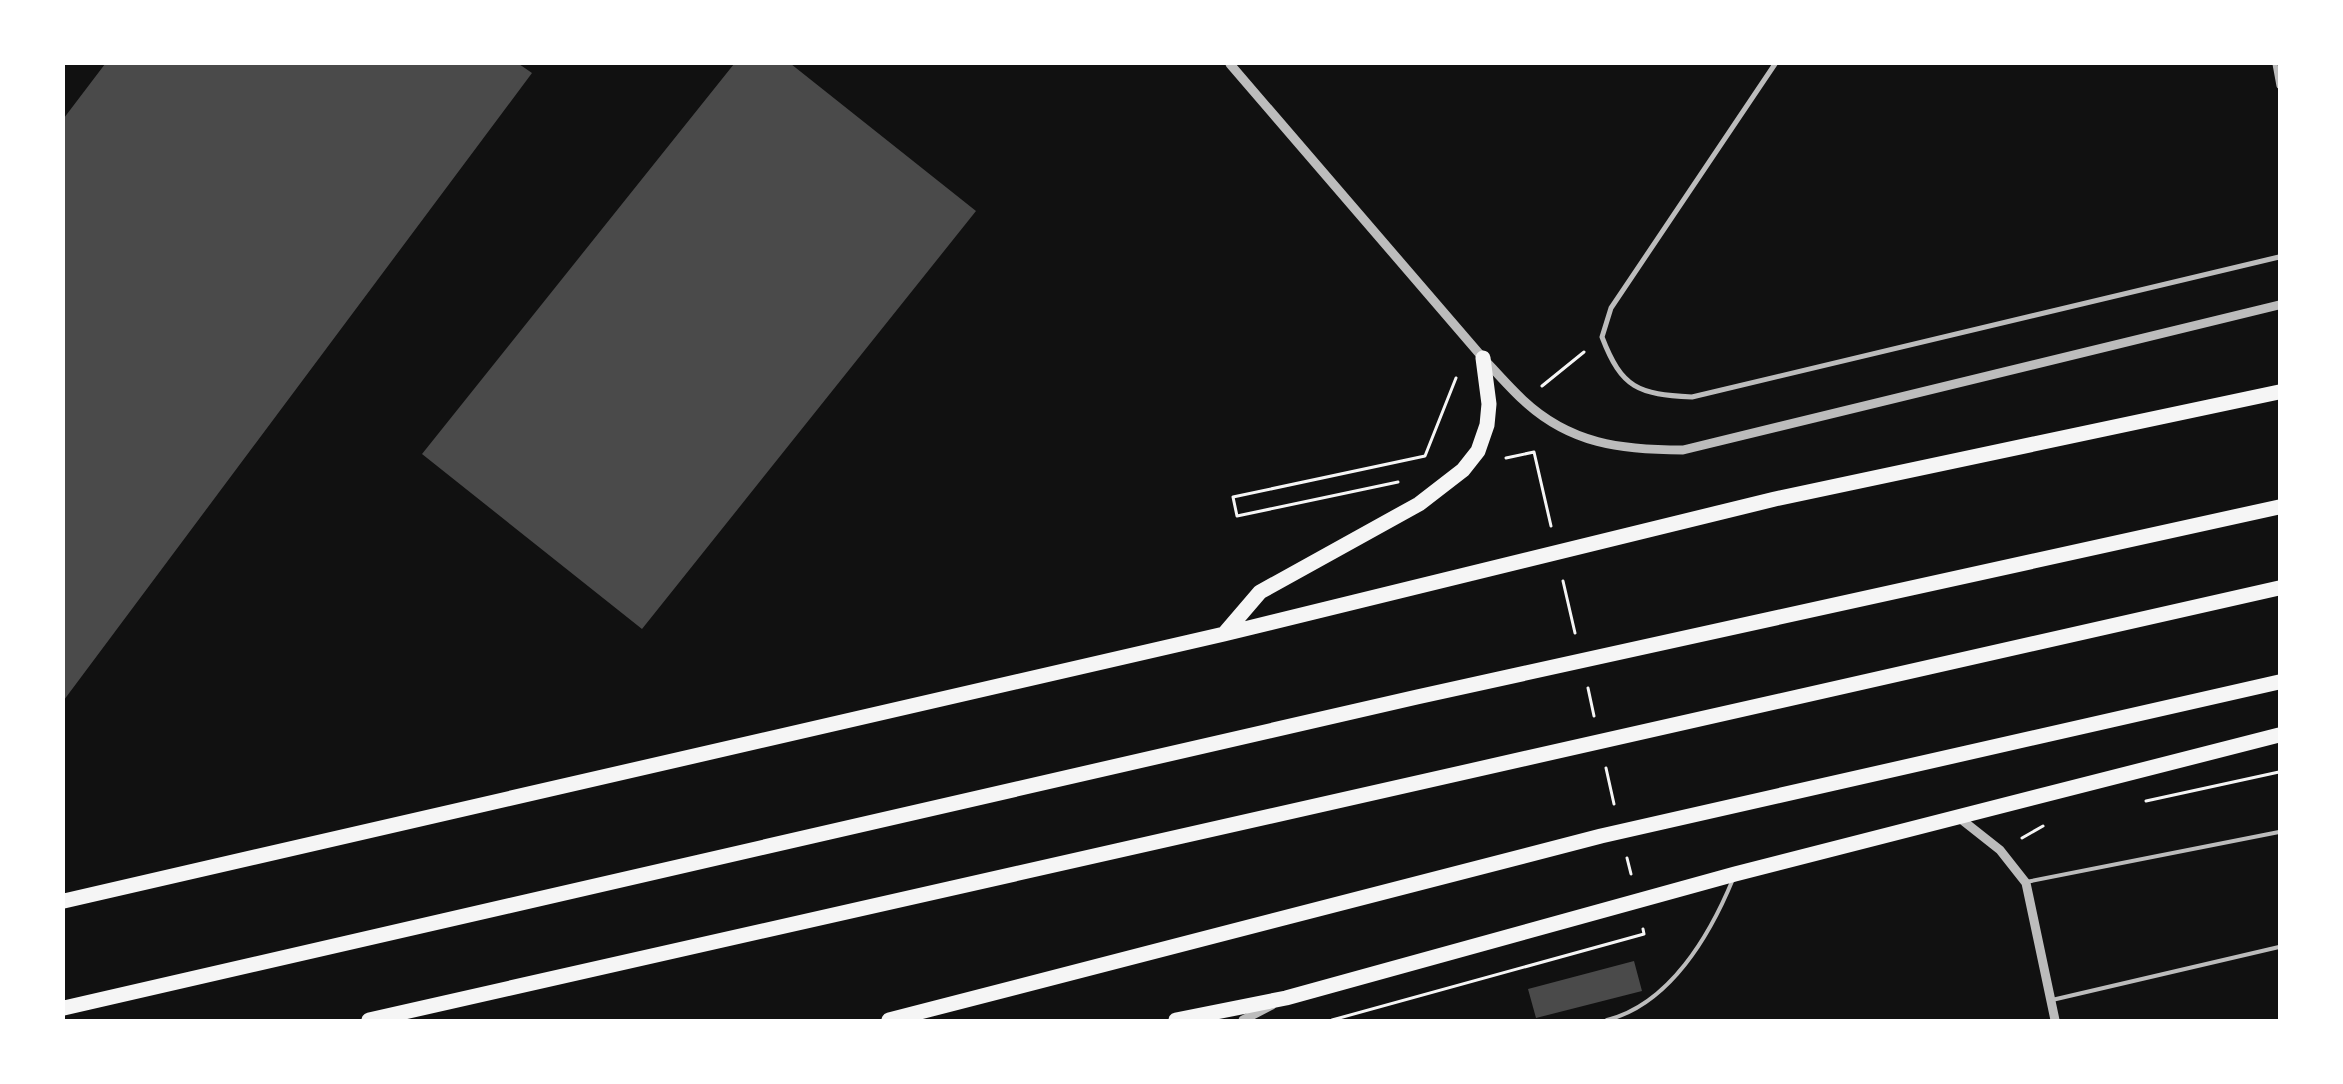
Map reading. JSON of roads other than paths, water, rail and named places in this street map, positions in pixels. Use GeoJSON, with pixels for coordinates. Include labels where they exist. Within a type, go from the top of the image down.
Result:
{"type":"FeatureCollection","features":[{"type":"Feature","properties":{"kind":"highway"},"geometry":{"type":"LineString","coordinates":[[1224,634],[1260,592],[1419,504],[1463,470],[1478,451],[1487,425],[1489,404],[1483,358]]}},
{"type":"Feature","properties":{"kind":"highway"},"geometry":{"type":"LineString","coordinates":[[64,901],[1224,634],[1776,499],[2279,392]]}},
{"type":"Feature","properties":{"kind":"highway"},"geometry":{"type":"LineString","coordinates":[[64,1008],[1417,697],[2279,507]]}},
{"type":"Feature","properties":{"kind":"highway"},"geometry":{"type":"LineString","coordinates":[[369,1020],[2279,588]]}},
{"type":"Feature","properties":{"kind":"highway"},"geometry":{"type":"LineString","coordinates":[[889,1020],[1601,836],[2279,682]]}},
{"type":"Feature","properties":{"kind":"highway"},"geometry":{"type":"LineString","coordinates":[[1176,1020],[1286,998],[1735,874],[2279,735]]}},
{"type":"Feature","properties":{"kind":"street"},"geometry":{"type":"LineString","coordinates":[[1230,64],[1483,358],[1524,401],[1563,429],[1604,444],[1640,450],[1683,450],[2279,305]]}},
{"type":"Feature","properties":{"kind":"street"},"geometry":{"type":"LineString","coordinates":[[1775,64],[1626,282],[1611,308],[1602,337],[1608,354],[1622,377],[1638,388],[1663,395],[1692,397],[2279,257]]}},
{"type":"Feature","properties":{"kind":"street"},"geometry":{"type":"LineString","coordinates":[[2275,64],[2279,86]]}},
{"type":"Feature","properties":{"kind":"street"},"geometry":{"type":"LineString","coordinates":[[1957,816],[2000,850],[2026,883],[2055,1020]]}},
{"type":"Feature","properties":{"kind":"street"},"geometry":{"type":"LineString","coordinates":[[1243,1020],[1286,998]]}},
{"type":"Feature","properties":{"kind":"lane"},"geometry":{"type":"LineString","coordinates":[[2026,883],[2279,832]]}},
{"type":"Feature","properties":{"kind":"lane"},"geometry":{"type":"LineString","coordinates":[[1607,1020],[1645,1003],[1668,983],[1708,931],[1723,904],[1735,874]]}},
{"type":"Feature","properties":{"kind":"lane"},"geometry":{"type":"LineString","coordinates":[[2052,1000],[2279,947]]}}]}
